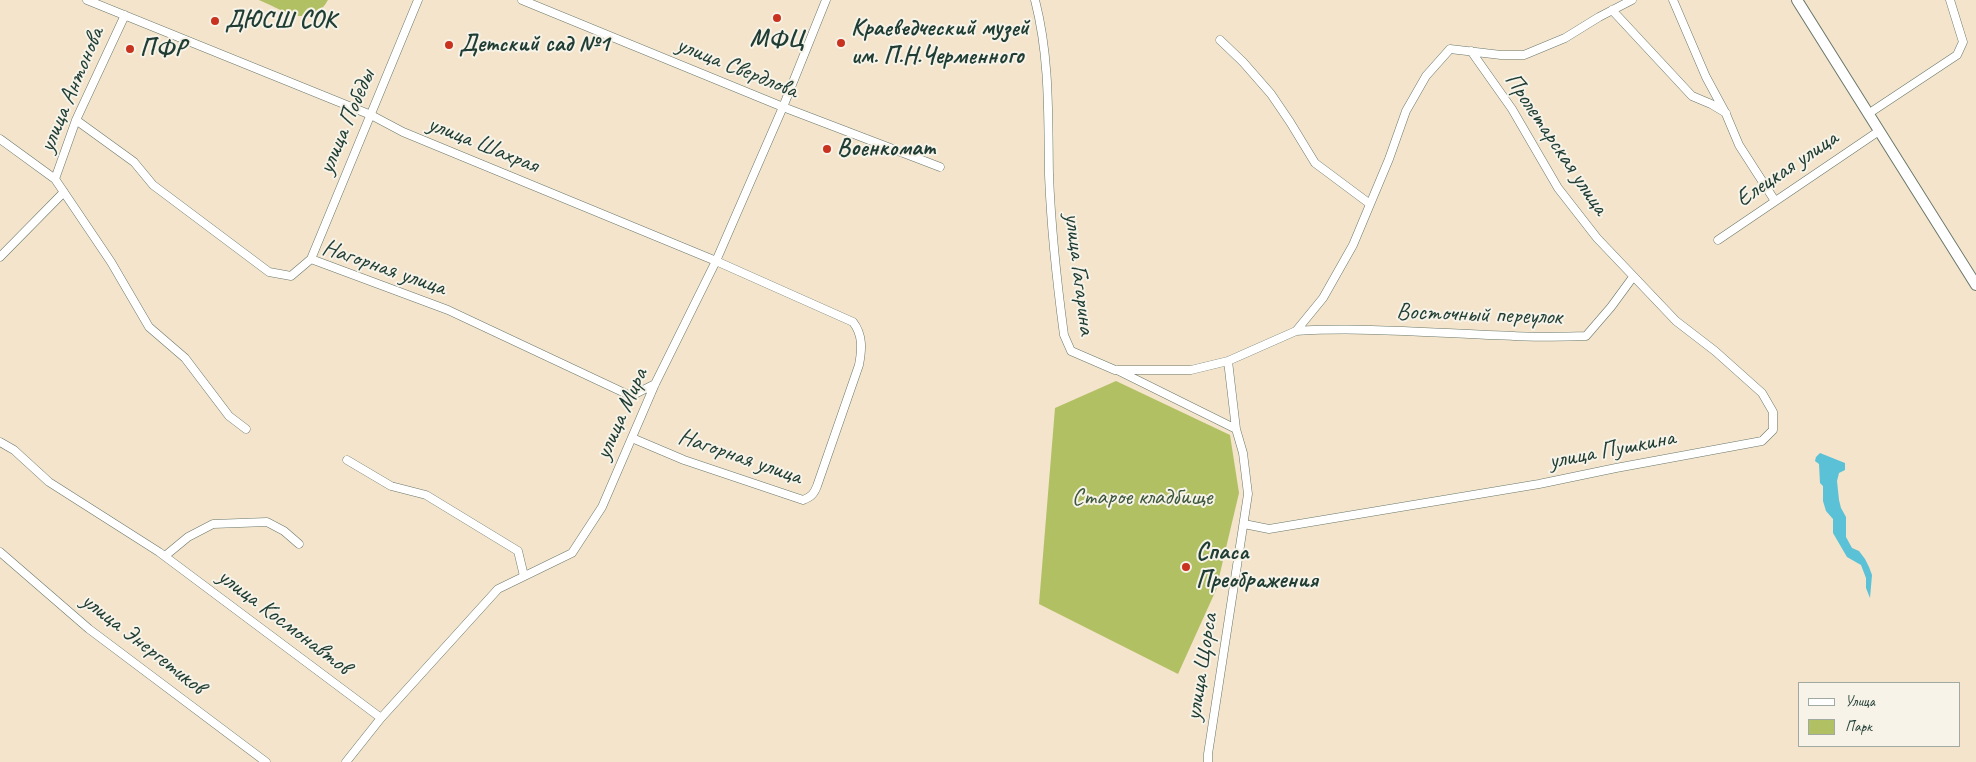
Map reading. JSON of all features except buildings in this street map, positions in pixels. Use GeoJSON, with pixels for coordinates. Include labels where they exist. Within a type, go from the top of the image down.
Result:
{"type":"FeatureCollection","features":[{"type":"Feature","properties":{"kind":"main road"},"geometry":{"type":"LineString","coordinates":[[1797,0],[1976,285]]}},
{"type":"Feature","properties":{"kind":"street","name":"улица Шахрая"},"geometry":{"type":"LineString","coordinates":[[87,0],[371,115],[403,132],[716,261],[853,322],[860,331],[862,351],[859,365],[814,494],[808,498]]}},
{"type":"Feature","properties":{"kind":"street","name":"улица Победы"},"geometry":{"type":"LineString","coordinates":[[311,259],[418,0]]}},
{"type":"Feature","properties":{"kind":"street","name":"улица Свердлова"},"geometry":{"type":"LineString","coordinates":[[522,0],[783,107],[940,167]]}},
{"type":"Feature","properties":{"kind":"street","name":"улица Мира"},"geometry":{"type":"LineString","coordinates":[[346,762],[381,718],[498,589],[572,553],[602,507],[655,384],[716,261],[783,107],[826,0]]}},
{"type":"Feature","properties":{"kind":"street","name":"улица Гагарина"},"geometry":{"type":"LineString","coordinates":[[1035,0],[1043,30],[1048,73],[1049,177],[1064,335],[1071,351],[1115,370],[1191,370],[1228,361],[1296,331],[1323,298],[1353,245],[1389,159],[1406,111],[1426,76],[1450,49],[1501,55],[1524,55],[1565,38],[1632,0]]}},
{"type":"Feature","properties":{"kind":"street"},"geometry":{"type":"LineString","coordinates":[[1673,0],[1706,77],[1726,114],[1739,146],[1775,201]]}},
{"type":"Feature","properties":{"kind":"street"},"geometry":{"type":"LineString","coordinates":[[1868,114],[1957,55],[1963,42],[1950,0]]}},
{"type":"Feature","properties":{"kind":"street"},"geometry":{"type":"LineString","coordinates":[[1612,10],[1692,96],[1726,114]]}},
{"type":"Feature","properties":{"kind":"street","name":"улица Антонова"},"geometry":{"type":"LineString","coordinates":[[55,179],[76,120],[125,15]]}},
{"type":"Feature","properties":{"kind":"street"},"geometry":{"type":"LineString","coordinates":[[1220,40],[1243,62],[1271,94],[1315,163],[1370,204]]}},
{"type":"Feature","properties":{"kind":"street","name":"Пролетарская улица"},"geometry":{"type":"LineString","coordinates":[[1471,51],[1512,108],[1558,188],[1597,238],[1633,277]]}},
{"type":"Feature","properties":{"kind":"street","name":"Нагорная улица"},"geometry":{"type":"LineString","coordinates":[[76,120],[134,162],[153,185],[269,272],[291,276],[311,259],[448,310],[630,396],[655,384]]}},
{"type":"Feature","properties":{"kind":"street","name":"Елецкая улица"},"geometry":{"type":"LineString","coordinates":[[1718,240],[1879,131]]}},
{"type":"Feature","properties":{"kind":"street"},"geometry":{"type":"LineString","coordinates":[[0,139],[55,179],[111,262],[149,327],[185,358],[229,416],[246,429]]}},
{"type":"Feature","properties":{"kind":"street"},"geometry":{"type":"LineString","coordinates":[[0,257],[64,192]]}},
{"type":"Feature","properties":{"kind":"street","name":"Восточный переулок"},"geometry":{"type":"LineString","coordinates":[[1296,331],[1327,329],[1586,336],[1633,277]]}},
{"type":"Feature","properties":{"kind":"street","name":"улица Пушкина"},"geometry":{"type":"LineString","coordinates":[[1244,524],[1269,529],[1539,484],[1762,442],[1772,430],[1773,412],[1762,393],[1715,351],[1676,321],[1633,277]]}},
{"type":"Feature","properties":{"kind":"street","name":"улица Щорса"},"geometry":{"type":"LineString","coordinates":[[1208,762],[1248,494],[1243,453],[1236,429],[1228,361]]}},
{"type":"Feature","properties":{"kind":"street"},"geometry":{"type":"LineString","coordinates":[[1115,370],[1236,429]]}},
{"type":"Feature","properties":{"kind":"street","name":"Нагорная улица"},"geometry":{"type":"LineString","coordinates":[[632,438],[684,460],[740,480],[803,500],[808,498]]}},
{"type":"Feature","properties":{"kind":"street","name":"улица Космонавтов"},"geometry":{"type":"LineString","coordinates":[[0,442],[14,450],[49,482],[165,556],[381,718]]}},
{"type":"Feature","properties":{"kind":"street"},"geometry":{"type":"LineString","coordinates":[[347,460],[391,486],[426,495],[511,546],[518,551],[524,576]]}},
{"type":"Feature","properties":{"kind":"street"},"geometry":{"type":"LineString","coordinates":[[165,556],[188,537],[213,524],[268,522],[284,531],[299,544]]}},
{"type":"Feature","properties":{"kind":"street","name":"улица Энергетиков"},"geometry":{"type":"LineString","coordinates":[[0,552],[89,629],[266,762]]}},
{"type":"Feature","properties":{"kind":"green space"},"geometry":{"type":"Polygon","coordinates":[[[259,0],[328,0],[321,9],[305,16],[287,13],[259,0]]]}},
{"type":"Feature","properties":{"kind":"green space","name":"Старое кладбище"},"geometry":{"type":"Polygon","coordinates":[[[1116,381],[1230,435],[1239,493],[1216,590],[1178,674],[1039,604],[1055,408],[1116,381]]]}},
{"type":"Feature","properties":{"kind":"water"},"geometry":{"type":"Polygon","coordinates":[[[1820,453],[1845,463],[1845,470],[1839,473],[1837,481],[1839,500],[1846,517],[1846,537],[1852,548],[1859,551],[1865,559],[1872,575],[1870,598],[1861,565],[1847,557],[1833,533],[1833,519],[1826,511],[1823,501],[1823,486],[1820,483],[1819,464],[1815,461],[1820,453]]]}},
{"type":"Feature","properties":{"kind":"place","name":"МФЦ"},"geometry":{"type":"Point","coordinates":[777,18]}},
{"type":"Feature","properties":{"kind":"place","name":"ДЮСШ СОК"},"geometry":{"type":"Point","coordinates":[215,21]}},
{"type":"Feature","properties":{"kind":"place","name":"Краеведческий музей им. П.Н.Черменного"},"geometry":{"type":"Point","coordinates":[841,43]}},
{"type":"Feature","properties":{"kind":"place","name":"Детский сад №1"},"geometry":{"type":"Point","coordinates":[449,45]}},
{"type":"Feature","properties":{"kind":"place","name":"ПФР"},"geometry":{"type":"Point","coordinates":[130,49]}},
{"type":"Feature","properties":{"kind":"place","name":"Военкомат"},"geometry":{"type":"Point","coordinates":[827,149]}},
{"type":"Feature","properties":{"kind":"place","name":"Спаса Преображения"},"geometry":{"type":"Point","coordinates":[1186,567]}}]}
